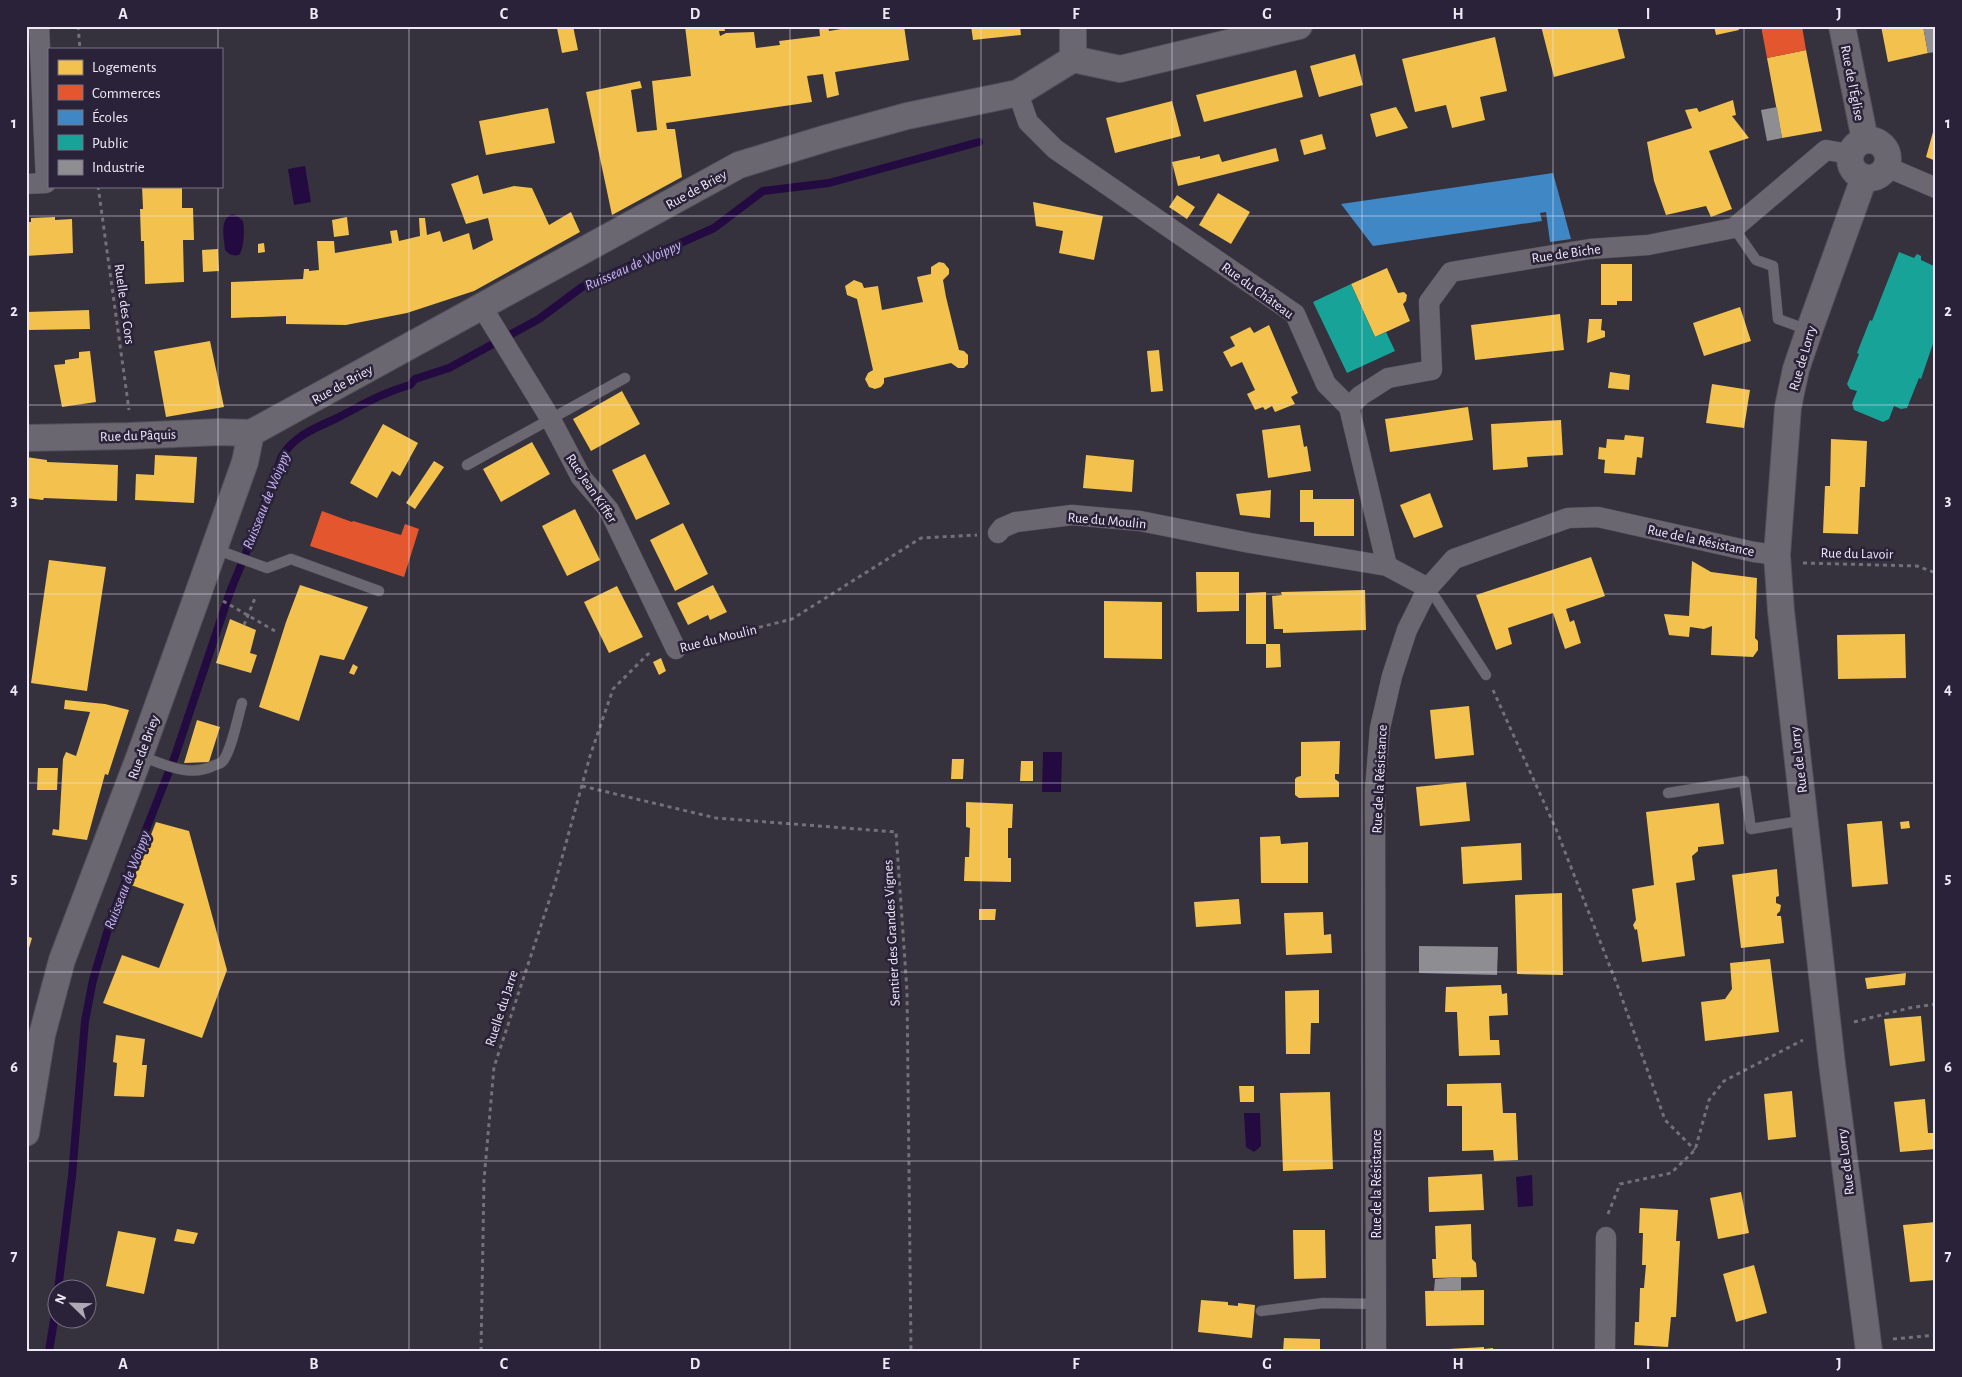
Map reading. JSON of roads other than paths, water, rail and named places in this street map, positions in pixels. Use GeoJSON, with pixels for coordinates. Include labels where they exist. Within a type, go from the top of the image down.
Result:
{"type":"FeatureCollection","features":[{"type":"Feature","properties":{"kind":"street"},"geometry":{"type":"LineString","coordinates":[[26,184],[46,183],[38,26]]}},
{"type":"Feature","properties":{"kind":"street"},"geometry":{"type":"LineString","coordinates":[[1074,26],[1073,59],[1120,69],[1299,26]]}},
{"type":"Feature","properties":{"kind":"street","name":"Rue de l'Église"},"geometry":{"type":"LineString","coordinates":[[1842,26],[1858,147]]}},
{"type":"Feature","properties":{"kind":"street","name":"Rue de Briey"},"geometry":{"type":"LineString","coordinates":[[26,1133],[42,1035],[62,960],[151,760],[224,552],[251,433],[739,165],[907,116],[1018,93],[1073,59]]}},
{"type":"Feature","properties":{"kind":"street","name":"Rue du Château"},"geometry":{"type":"LineString","coordinates":[[1018,93],[1028,122],[1056,149],[1295,314],[1326,384],[1349,407]]}},
{"type":"Feature","properties":{"kind":"street"},"geometry":{"type":"LineString","coordinates":[[1877,141],[1882,144],[1888,155],[1887,167],[1880,176],[1870,179],[1858,176],[1851,166],[1858,147],[1877,141]]}},
{"type":"Feature","properties":{"kind":"street","name":"Rue de Biche"},"geometry":{"type":"LineString","coordinates":[[1349,407],[1360,396],[1388,378],[1432,370],[1429,302],[1451,272],[1590,249],[1648,245],[1734,228],[1826,150],[1858,147]]}},
{"type":"Feature","properties":{"kind":"street"},"geometry":{"type":"LineString","coordinates":[[1887,167],[1936,188]]}},
{"type":"Feature","properties":{"kind":"street","name":"Rue de Lorry"},"geometry":{"type":"LineString","coordinates":[[1864,178],[1796,370],[1788,407],[1777,560],[1780,611],[1806,820],[1860,1297],[1868,1346]]}},
{"type":"Feature","properties":{"kind":"street","name":"Rue Jean Kiffer"},"geometry":{"type":"LineString","coordinates":[[482,307],[550,418],[582,477],[609,510],[676,649]]}},
{"type":"Feature","properties":{"kind":"street"},"geometry":{"type":"LineString","coordinates":[[1349,407],[1387,566]]}},
{"type":"Feature","properties":{"kind":"street","name":"Rue du Pâquis"},"geometry":{"type":"LineString","coordinates":[[26,438],[219,432],[251,433]]}},
{"type":"Feature","properties":{"kind":"street","name":"Rue du Moulin"},"geometry":{"type":"LineString","coordinates":[[998,533],[1002,528],[1016,522],[1072,515],[1140,521],[1250,543],[1387,566],[1428,588]]}},
{"type":"Feature","properties":{"kind":"street","name":"Rue de la Résistance"},"geometry":{"type":"LineString","coordinates":[[1376,1351],[1375,790],[1380,728],[1392,676],[1407,630],[1428,588],[1454,559],[1568,518],[1598,517],[1754,552],[1777,560]]}},
{"type":"Feature","properties":{"kind":"street"},"geometry":{"type":"LineString","coordinates":[[1605,1351],[1606,1237]]}},
{"type":"Feature","properties":{"kind":"lane"},"geometry":{"type":"LineString","coordinates":[[1734,228],[1756,260],[1773,266],[1778,319],[1809,331]]}},
{"type":"Feature","properties":{"kind":"lane"},"geometry":{"type":"LineString","coordinates":[[467,466],[550,418],[625,378]]}},
{"type":"Feature","properties":{"kind":"lane"},"geometry":{"type":"LineString","coordinates":[[224,552],[267,568],[291,559],[378,591]]}},
{"type":"Feature","properties":{"kind":"lane"},"geometry":{"type":"LineString","coordinates":[[1428,588],[1486,675]]}},
{"type":"Feature","properties":{"kind":"lane"},"geometry":{"type":"LineString","coordinates":[[151,760],[176,769],[197,771],[210,768],[222,762],[230,747],[242,703]]}},
{"type":"Feature","properties":{"kind":"lane"},"geometry":{"type":"LineString","coordinates":[[1668,793],[1744,781],[1751,828],[1806,820]]}},
{"type":"Feature","properties":{"kind":"lane"},"geometry":{"type":"LineString","coordinates":[[1261,1311],[1323,1303],[1376,1304]]}},
{"type":"Feature","properties":{"kind":"waterway","name":"Ruisseau de Woippy"},"geometry":{"type":"LineString","coordinates":[[59,1280],[72,1176],[85,1021],[93,980],[112,916],[175,756],[230,592],[282,456],[287,449],[313,429],[380,396],[410,385],[415,379],[449,368],[539,319],[582,287],[714,228],[763,191],[829,183],[979,142]]}},
{"type":"Feature","properties":{"kind":"waterway","name":"Ruisseau de Woippy"},"geometry":{"type":"LineString","coordinates":[[49,1351],[52,1330]]}}]}
